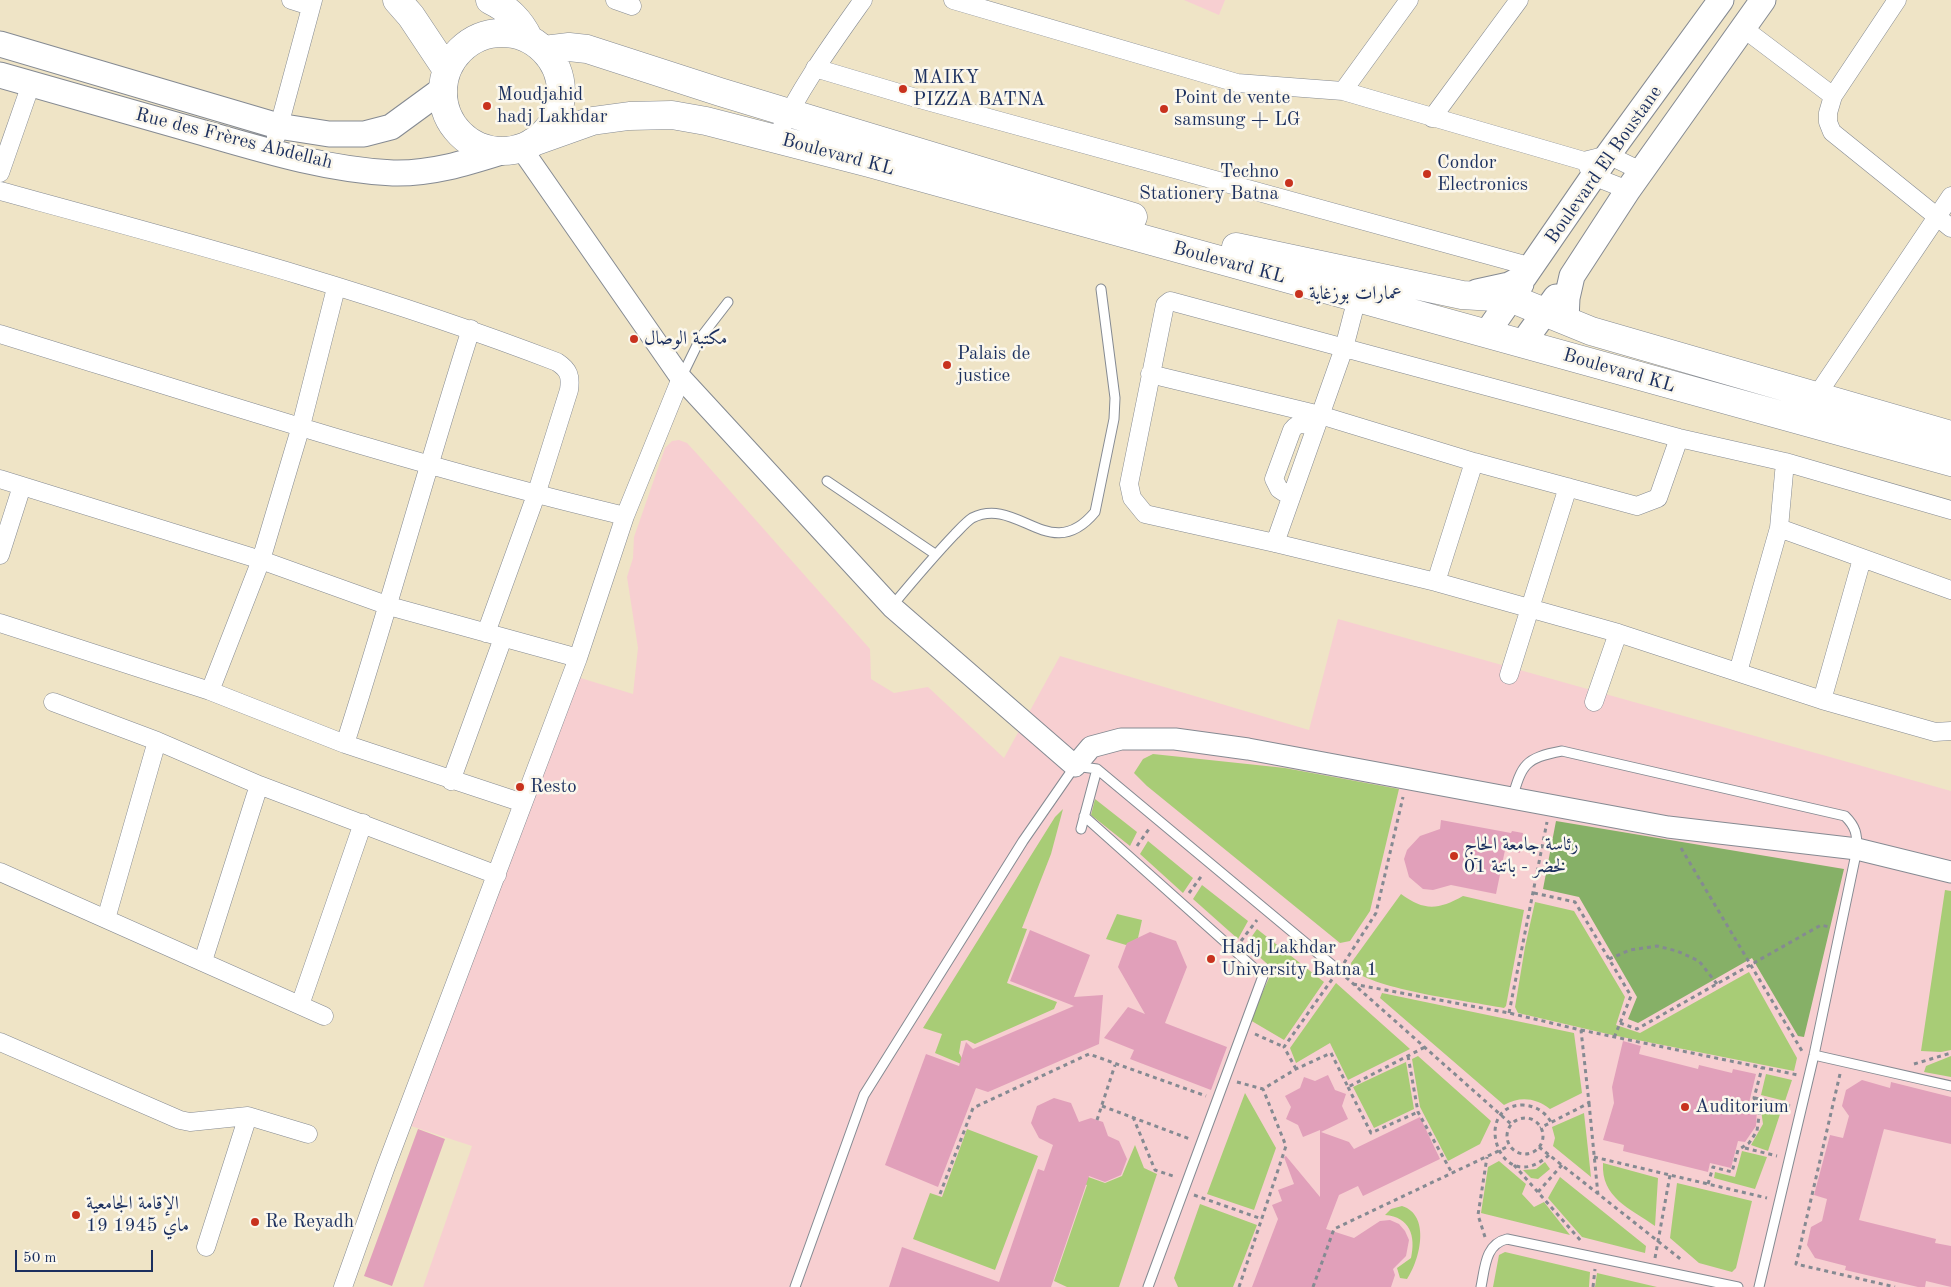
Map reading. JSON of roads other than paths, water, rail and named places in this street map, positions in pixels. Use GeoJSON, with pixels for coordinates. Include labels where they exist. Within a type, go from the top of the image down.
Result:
{"type":"FeatureCollection","features":[{"type":"Feature","properties":{"kind":"main road"},"geometry":{"type":"LineString","coordinates":[[397,0],[411,16],[445,80],[446,108],[453,124],[466,138],[481,147],[518,147],[547,131],[556,116],[561,99],[560,81],[554,65],[523,26],[503,6],[490,0]]}},
{"type":"Feature","properties":{"kind":"main road","name":"Boulevard El Boustane"},"geometry":{"type":"LineString","coordinates":[[1486,334],[1522,281],[1589,169],[1608,156],[1721,0]]}},
{"type":"Feature","properties":{"kind":"main road"},"geometry":{"type":"LineString","coordinates":[[1522,344],[1556,315],[1567,298],[1572,276],[1634,180],[1763,0]]}},
{"type":"Feature","properties":{"kind":"main road"},"geometry":{"type":"LineString","coordinates":[[445,80],[457,53],[472,41],[490,34],[510,33],[537,44]]}},
{"type":"Feature","properties":{"kind":"main road","name":"Rue des Frères Abdellah"},"geometry":{"type":"LineString","coordinates":[[0,44],[278,126],[329,134],[364,134],[391,127],[445,80]]}},
{"type":"Feature","properties":{"kind":"main road","name":"Boulevard KL"},"geometry":{"type":"LineString","coordinates":[[537,44],[587,49],[720,92],[1217,243],[1462,295],[1522,281],[1556,315],[1592,332],[1951,435]]}},
{"type":"Feature","properties":{"kind":"main road","name":"Rue des Frères Abdellah"},"geometry":{"type":"LineString","coordinates":[[0,75],[272,152],[329,165],[394,173],[453,167],[518,147]]}},
{"type":"Feature","properties":{"kind":"main road","name":"Boulevard KL"},"geometry":{"type":"LineString","coordinates":[[518,147],[592,121],[638,116],[672,116],[706,121],[1951,462]]}},
{"type":"Feature","properties":{"kind":"street"},"geometry":{"type":"LineString","coordinates":[[272,152],[312,3],[291,0]]}},
{"type":"Feature","properties":{"kind":"street"},"geometry":{"type":"LineString","coordinates":[[615,0],[632,6]]}},
{"type":"Feature","properties":{"kind":"street"},"geometry":{"type":"LineString","coordinates":[[776,139],[789,112],[815,68],[863,0]]}},
{"type":"Feature","properties":{"kind":"street"},"geometry":{"type":"LineString","coordinates":[[953,0],[1237,83],[1343,91],[1589,169],[1634,180]]}},
{"type":"Feature","properties":{"kind":"street"},"geometry":{"type":"LineString","coordinates":[[1343,91],[1409,0]]}},
{"type":"Feature","properties":{"kind":"street"},"geometry":{"type":"LineString","coordinates":[[1432,118],[1519,0]]}},
{"type":"Feature","properties":{"kind":"street"},"geometry":{"type":"LineString","coordinates":[[1897,0],[1833,96],[1828,113],[1828,122],[1832,132],[1944,223]]}},
{"type":"Feature","properties":{"kind":"street"},"geometry":{"type":"LineString","coordinates":[[1743,28],[1833,96]]}},
{"type":"Feature","properties":{"kind":"street"},"geometry":{"type":"LineString","coordinates":[[815,68],[1522,281]]}},
{"type":"Feature","properties":{"kind":"street"},"geometry":{"type":"LineString","coordinates":[[0,173],[31,84]]}},
{"type":"Feature","properties":{"kind":"street"},"geometry":{"type":"LineString","coordinates":[[518,147],[681,378],[892,606],[1075,766],[1091,747],[1121,739],[1175,739],[1248,749],[1668,827],[1857,849],[1951,872]]}},
{"type":"Feature","properties":{"kind":"street"},"geometry":{"type":"LineString","coordinates":[[1608,156],[1634,180]]}},
{"type":"Feature","properties":{"kind":"street"},"geometry":{"type":"LineString","coordinates":[[0,191],[152,232],[471,329],[557,362],[566,368],[570,377],[570,390],[536,495],[486,633]]}},
{"type":"Feature","properties":{"kind":"street"},"geometry":{"type":"LineString","coordinates":[[1817,395],[1944,223],[1951,196]]}},
{"type":"Feature","properties":{"kind":"street"},"geometry":{"type":"LineString","coordinates":[[210,690],[261,560],[301,426],[336,288]]}},
{"type":"Feature","properties":{"kind":"street"},"geometry":{"type":"LineString","coordinates":[[1318,421],[1344,348],[1357,298]]}},
{"type":"Feature","properties":{"kind":"street"},"geometry":{"type":"LineString","coordinates":[[1951,510],[1785,462],[1679,438],[1170,301],[1165,305],[1129,484],[1132,498],[1145,514],[1436,582],[1618,633],[1822,700],[1935,732],[1951,731]]}},
{"type":"Feature","properties":{"kind":"street"},"geometry":{"type":"LineString","coordinates":[[345,744],[389,606],[429,463],[471,329]]}},
{"type":"Feature","properties":{"kind":"street"},"geometry":{"type":"LineString","coordinates":[[0,334],[301,426],[536,495],[625,516]]}},
{"type":"Feature","properties":{"kind":"street"},"geometry":{"type":"LineString","coordinates":[[1150,374],[1637,506],[1658,498],[1679,438]]}},
{"type":"Feature","properties":{"kind":"street"},"geometry":{"type":"LineString","coordinates":[[343,1287],[385,1168],[578,658],[625,516],[681,378]]}},
{"type":"Feature","properties":{"kind":"street"},"geometry":{"type":"LineString","coordinates":[[1275,543],[1291,497],[1279,489],[1274,479],[1296,424],[1318,421]]}},
{"type":"Feature","properties":{"kind":"street"},"geometry":{"type":"LineString","coordinates":[[1436,582],[1474,462]]}},
{"type":"Feature","properties":{"kind":"street"},"geometry":{"type":"LineString","coordinates":[[1738,672],[1779,528],[1785,462]]}},
{"type":"Feature","properties":{"kind":"street"},"geometry":{"type":"LineString","coordinates":[[0,480],[261,560],[389,606],[578,658]]}},
{"type":"Feature","properties":{"kind":"street"},"geometry":{"type":"LineString","coordinates":[[0,555],[22,486]]}},
{"type":"Feature","properties":{"kind":"street"},"geometry":{"type":"LineString","coordinates":[[1509,674],[1532,608],[1568,488]]}},
{"type":"Feature","properties":{"kind":"street"},"geometry":{"type":"LineString","coordinates":[[1779,528],[1951,590]]}},
{"type":"Feature","properties":{"kind":"street"},"geometry":{"type":"LineString","coordinates":[[1822,700],[1862,559]]}},
{"type":"Feature","properties":{"kind":"street"},"geometry":{"type":"LineString","coordinates":[[0,623],[210,690],[345,744],[451,781],[523,803]]}},
{"type":"Feature","properties":{"kind":"street"},"geometry":{"type":"LineString","coordinates":[[1594,702],[1618,633]]}},
{"type":"Feature","properties":{"kind":"street"},"geometry":{"type":"LineString","coordinates":[[451,781],[503,638]]}},
{"type":"Feature","properties":{"kind":"street"},"geometry":{"type":"LineString","coordinates":[[53,702],[157,741],[259,785],[497,875]]}},
{"type":"Feature","properties":{"kind":"street"},"geometry":{"type":"LineString","coordinates":[[106,919],[157,741]]}},
{"type":"Feature","properties":{"kind":"street"},"geometry":{"type":"LineString","coordinates":[[203,961],[259,785]]}},
{"type":"Feature","properties":{"kind":"street"},"geometry":{"type":"LineString","coordinates":[[300,1006],[362,823]]}},
{"type":"Feature","properties":{"kind":"street"},"geometry":{"type":"LineString","coordinates":[[0,872],[324,1016]]}},
{"type":"Feature","properties":{"kind":"street"},"geometry":{"type":"LineString","coordinates":[[0,1042],[180,1120],[190,1122],[248,1116],[308,1134]]}},
{"type":"Feature","properties":{"kind":"street"},"geometry":{"type":"LineString","coordinates":[[206,1246],[248,1116]]}},
{"type":"Feature","properties":{"kind":"lane"},"geometry":{"type":"LineString","coordinates":[[892,606],[935,554],[971,519],[982,515],[999,514],[1059,534],[1072,531],[1085,523],[1095,512],[1114,419],[1115,398],[1101,289]]}},
{"type":"Feature","properties":{"kind":"lane"},"geometry":{"type":"LineString","coordinates":[[681,378],[701,338],[728,302]]}},
{"type":"Feature","properties":{"kind":"lane"},"geometry":{"type":"LineString","coordinates":[[827,481],[935,554]]}},
{"type":"Feature","properties":{"kind":"lane"},"geometry":{"type":"LineString","coordinates":[[1512,799],[1520,770],[1541,755],[1562,751],[1844,816],[1853,824],[1856,833],[1857,849],[1809,1078],[1759,1287]]}},
{"type":"Feature","properties":{"kind":"lane"},"geometry":{"type":"LineString","coordinates":[[795,1287],[864,1095],[1023,841],[1075,766],[1097,769],[1335,968]]}},
{"type":"Feature","properties":{"kind":"lane"},"geometry":{"type":"LineString","coordinates":[[1081,828],[1097,769]]}},
{"type":"Feature","properties":{"kind":"lane"},"geometry":{"type":"LineString","coordinates":[[1084,816],[1262,976],[1148,1287]]}},
{"type":"Feature","properties":{"kind":"lane"},"geometry":{"type":"LineString","coordinates":[[1814,1055],[1951,1086]]}},
{"type":"Feature","properties":{"kind":"lane"},"geometry":{"type":"LineString","coordinates":[[1481,1287],[1489,1250],[1494,1244],[1507,1239],[1738,1287]]}},
{"type":"Feature","properties":{"kind":"place","name":"MAIKY PIZZA BATNA"},"geometry":{"type":"Point","coordinates":[903,89]}},
{"type":"Feature","properties":{"kind":"place","name":"Moudjahid hadj Lakhdar"},"geometry":{"type":"Point","coordinates":[487,106]}},
{"type":"Feature","properties":{"kind":"place","name":"Point de vente samsung + LG"},"geometry":{"type":"Point","coordinates":[1164,109]}},
{"type":"Feature","properties":{"kind":"place","name":"Condor Electronics"},"geometry":{"type":"Point","coordinates":[1427,174]}},
{"type":"Feature","properties":{"kind":"place","name":"Techno Stationery Batna"},"geometry":{"type":"Point","coordinates":[1289,183]}},
{"type":"Feature","properties":{"kind":"place","name":"عمارات بوزغاية"},"geometry":{"type":"Point","coordinates":[1299,294]}},
{"type":"Feature","properties":{"kind":"place","name":"مكتبة الوصال"},"geometry":{"type":"Point","coordinates":[634,339]}},
{"type":"Feature","properties":{"kind":"place","name":"Palais de justice"},"geometry":{"type":"Point","coordinates":[947,365]}},
{"type":"Feature","properties":{"kind":"place","name":"Resto"},"geometry":{"type":"Point","coordinates":[520,787]}},
{"type":"Feature","properties":{"kind":"place","name":"رئاسة جامعة الحاج لخضر - باتنة 01"},"geometry":{"type":"Point","coordinates":[1454,856]}},
{"type":"Feature","properties":{"kind":"place","name":"Hadj Lakhdar University Batna 1"},"geometry":{"type":"Point","coordinates":[1211,959]}},
{"type":"Feature","properties":{"kind":"place","name":"Auditorium"},"geometry":{"type":"Point","coordinates":[1685,1107]}},
{"type":"Feature","properties":{"kind":"place","name":"الإقامة الجامعية 19 ماي 1945"},"geometry":{"type":"Point","coordinates":[76,1215]}},
{"type":"Feature","properties":{"kind":"place","name":"Re Reyadh"},"geometry":{"type":"Point","coordinates":[255,1222]}}]}
